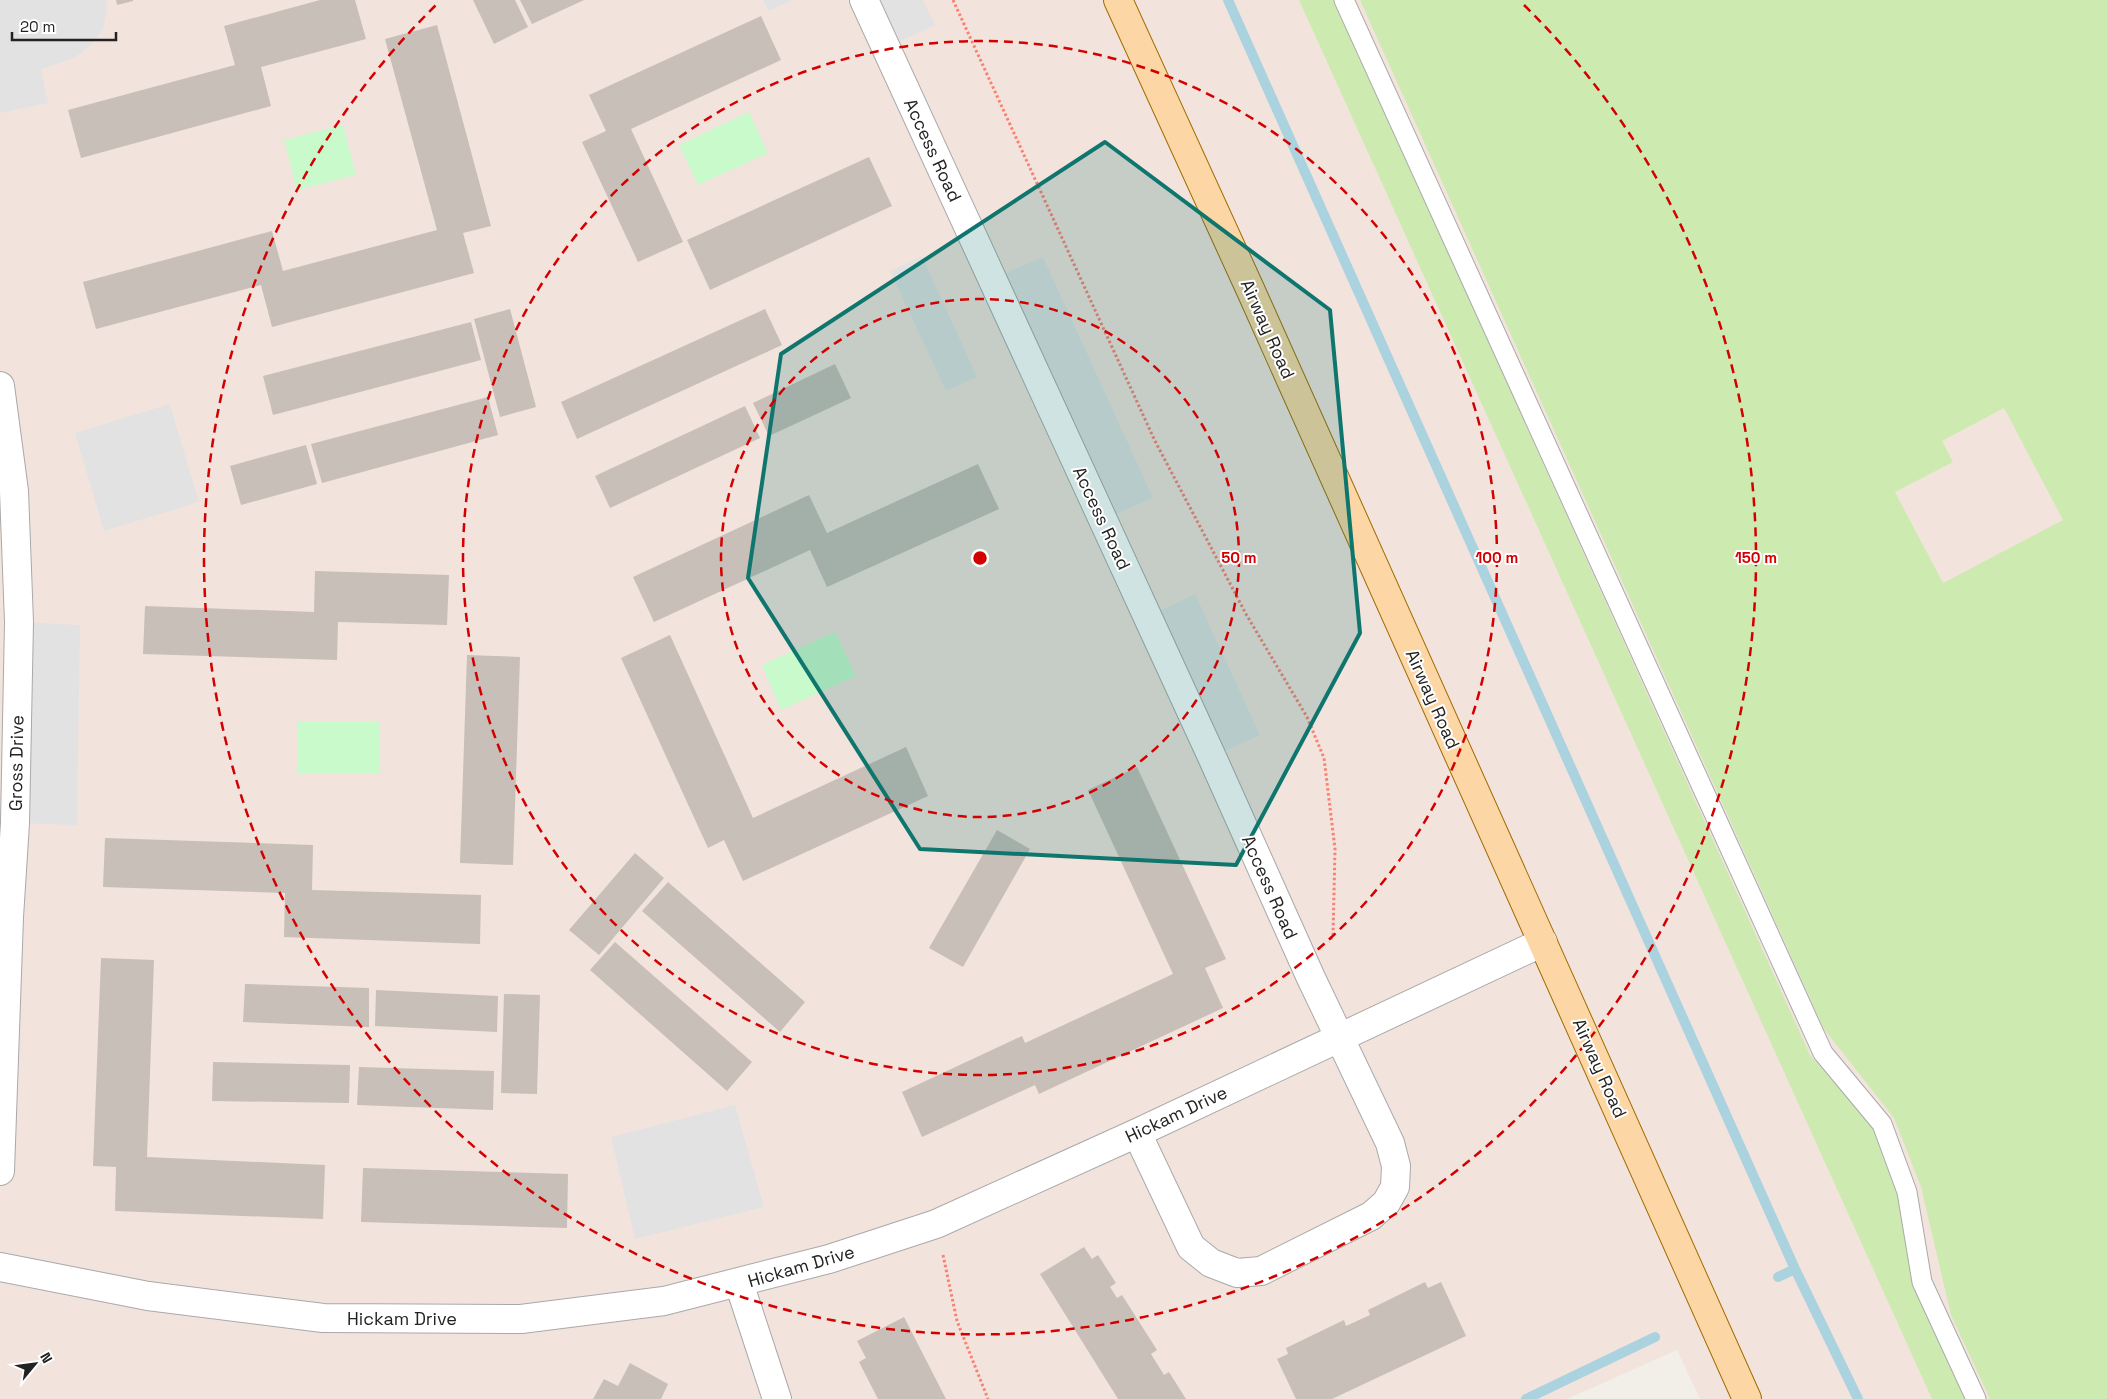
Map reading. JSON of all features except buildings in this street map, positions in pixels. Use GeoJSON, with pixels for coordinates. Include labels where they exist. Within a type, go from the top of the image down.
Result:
{"type":"FeatureCollection","features":[{"type":"Feature","properties":{"kind":"main road","name":"Airway Road"},"geometry":{"type":"LineString","coordinates":[[1118,0],[1747,1399]]}},
{"type":"Feature","properties":{"kind":"street","name":"Access Road"},"geometry":{"type":"LineString","coordinates":[[864,0],[1212,757],[1311,978],[1390,1143],[1396,1166],[1395,1187],[1386,1203],[1371,1216],[1261,1271],[1236,1273],[1211,1263],[1191,1247],[1137,1133]]}},
{"type":"Feature","properties":{"kind":"street","name":"Gross Drive"},"geometry":{"type":"LineString","coordinates":[[0,386],[14,491],[19,622],[15,823],[3,984],[0,1171]]}},
{"type":"Feature","properties":{"kind":"street","name":"Hickam Drive"},"geometry":{"type":"LineString","coordinates":[[0,1267],[148,1296],[323,1318],[521,1319],[664,1301],[828,1260],[936,1224],[1137,1133],[1338,1036],[1543,942]]}},
{"type":"Feature","properties":{"kind":"street"},"geometry":{"type":"LineString","coordinates":[[739,1283],[778,1399]]}},
{"type":"Feature","properties":{"kind":"lane"},"geometry":{"type":"LineString","coordinates":[[1344,0],[1823,1053],[1882,1124],[1908,1192],[1922,1282],[1976,1399]]}},
{"type":"Feature","properties":{"kind":"path"},"geometry":{"type":"LineString","coordinates":[[953,0],[1155,441],[1246,614],[1307,717],[1324,758],[1334,849],[1333,935],[1311,978]]}},
{"type":"Feature","properties":{"kind":"path"},"geometry":{"type":"LineString","coordinates":[[936,1224],[957,1320],[988,1399]]}},
{"type":"Feature","properties":{"kind":"highlighted area"},"geometry":{"type":"Polygon","coordinates":[[[1105,142],[1330,310],[1360,633],[1236,865],[920,849],[748,578],[781,354],[1105,142]]]}},
{"type":"Feature","properties":{"kind":"shaded area"},"geometry":{"type":"Polygon","coordinates":[[[0,0],[2107,0],[2107,1399],[1700,1399],[1677,1350],[1567,1399],[0,1399],[0,0]]]}},
{"type":"Feature","properties":{"kind":"shaded area"},"geometry":{"type":"Polygon","coordinates":[[[0,0],[106,0],[107,8],[103,30],[90,46],[74,58],[41,69],[48,103],[0,113],[0,0]]]}},
{"type":"Feature","properties":{"kind":"shaded area"},"geometry":{"type":"Polygon","coordinates":[[[763,0],[792,0],[769,11],[763,0]]]}},
{"type":"Feature","properties":{"kind":"shaded area"},"geometry":{"type":"Polygon","coordinates":[[[864,0],[923,0],[935,25],[886,48],[864,0]]]}},
{"type":"Feature","properties":{"kind":"shaded area"},"geometry":{"type":"Polygon","coordinates":[[[922,256],[977,377],[946,391],[890,271],[922,256]]]}},
{"type":"Feature","properties":{"kind":"shaded area"},"geometry":{"type":"Polygon","coordinates":[[[1043,257],[1153,498],[1102,520],[992,279],[1043,257]]]}},
{"type":"Feature","properties":{"kind":"shaded area"},"geometry":{"type":"Polygon","coordinates":[[[170,404],[199,502],[104,531],[75,433],[170,404]]]}},
{"type":"Feature","properties":{"kind":"shaded area"},"geometry":{"type":"Polygon","coordinates":[[[1195,594],[1260,735],[1212,757],[1147,617],[1195,594]]]}},
{"type":"Feature","properties":{"kind":"shaded area"},"geometry":{"type":"Polygon","coordinates":[[[19,622],[80,625],[77,825],[15,823],[19,622]]]}},
{"type":"Feature","properties":{"kind":"shaded area"},"geometry":{"type":"Polygon","coordinates":[[[735,1105],[764,1207],[635,1239],[611,1137],[735,1105]]]}},
{"type":"Feature","properties":{"kind":"green space"},"geometry":{"type":"Polygon","coordinates":[[[1299,0],[1334,0],[1810,1055],[1872,1126],[1897,1175],[1967,1399],[1932,1399],[1299,0]]]}},
{"type":"Feature","properties":{"kind":"green space"},"geometry":{"type":"Polygon","coordinates":[[[1360,0],[2107,0],[2107,1399],[1990,1399],[1951,1315],[1921,1187],[1894,1118],[1824,1029],[1360,0]],[[2004,408],[1942,441],[1953,462],[1895,492],[1943,583],[2063,520],[2004,408]]]}},
{"type":"Feature","properties":{"kind":"green space"},"geometry":{"type":"Polygon","coordinates":[[[749,112],[768,153],[698,185],[679,145],[749,112]]]}},
{"type":"Feature","properties":{"kind":"green space"},"geometry":{"type":"Polygon","coordinates":[[[343,125],[356,175],[297,190],[284,140],[343,125]]]}},
{"type":"Feature","properties":{"kind":"green space"},"geometry":{"type":"Polygon","coordinates":[[[835,632],[856,676],[781,710],[762,665],[835,632]]]}},
{"type":"Feature","properties":{"kind":"green space"},"geometry":{"type":"Polygon","coordinates":[[[298,722],[380,722],[379,773],[298,773],[298,722]]]}},
{"type":"Feature","properties":{"kind":"waterway"},"geometry":{"type":"LineString","coordinates":[[1228,0],[1795,1269],[1778,1277]]}},
{"type":"Feature","properties":{"kind":"waterway"},"geometry":{"type":"LineString","coordinates":[[1795,1269],[1858,1399]]}},
{"type":"Feature","properties":{"kind":"waterway"},"geometry":{"type":"LineString","coordinates":[[1526,1399],[1655,1337]]}}]}
